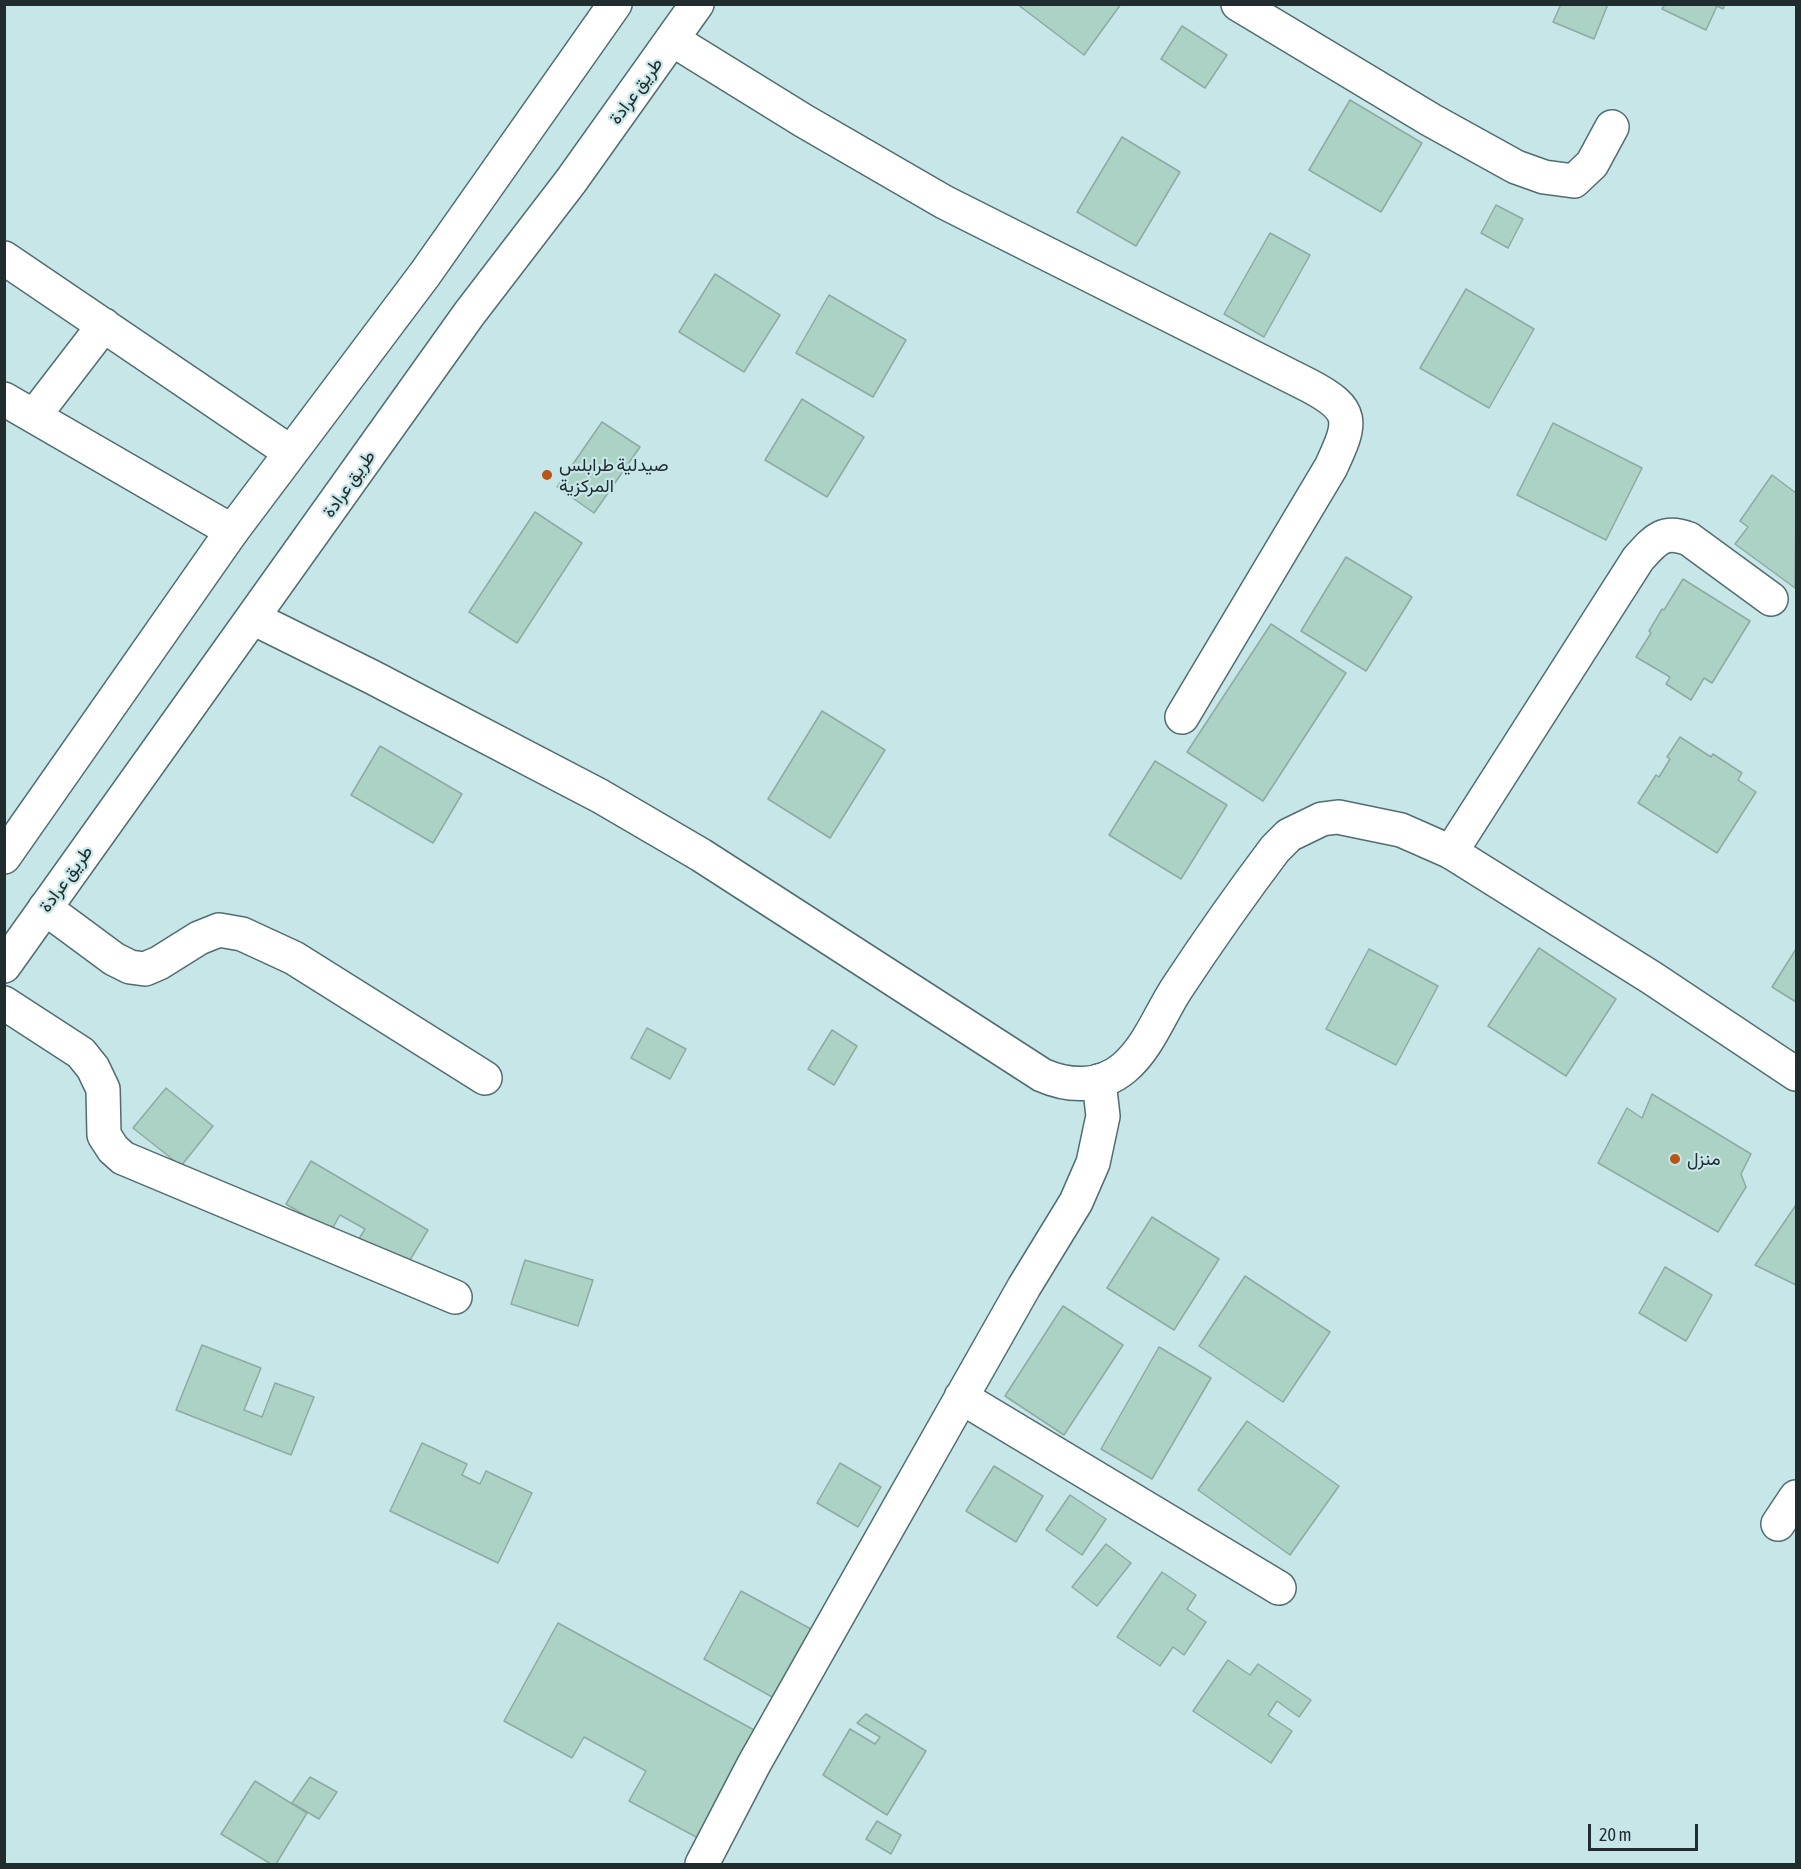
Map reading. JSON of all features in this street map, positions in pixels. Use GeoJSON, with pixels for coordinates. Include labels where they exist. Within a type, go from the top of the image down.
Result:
{"type":"FeatureCollection","features":[{"type":"Feature","properties":{"kind":"street"},"geometry":{"type":"LineString","coordinates":[[6,853],[231,531],[425,274],[615,4]]}},
{"type":"Feature","properties":{"kind":"street","name":"طريق عرادة"},"geometry":{"type":"LineString","coordinates":[[4,966],[469,314],[571,181],[697,4]]}},
{"type":"Feature","properties":{"kind":"street"},"geometry":{"type":"LineString","coordinates":[[1238,4],[1431,120],[1516,167],[1544,177],[1574,181],[1592,164],[1612,127]]}},
{"type":"Feature","properties":{"kind":"street"},"geometry":{"type":"LineString","coordinates":[[673,40],[804,122],[944,202],[1328,395],[1340,406],[1347,420],[1346,436],[1331,467],[1182,717]]}},
{"type":"Feature","properties":{"kind":"street"},"geometry":{"type":"LineString","coordinates":[[4,258],[290,452]]}},
{"type":"Feature","properties":{"kind":"street"},"geometry":{"type":"LineString","coordinates":[[34,417],[104,325]]}},
{"type":"Feature","properties":{"kind":"street"},"geometry":{"type":"LineString","coordinates":[[4,399],[231,531]]}},
{"type":"Feature","properties":{"kind":"street"},"geometry":{"type":"LineString","coordinates":[[1451,852],[1638,559],[1651,545],[1662,537],[1675,534],[1689,539],[1771,599]]}},
{"type":"Feature","properties":{"kind":"street"},"geometry":{"type":"LineString","coordinates":[[252,618],[382,682],[610,802],[701,855],[1042,1075],[1056,1081],[1071,1085],[1099,1082],[1123,1069],[1134,1057],[1177,988],[1246,887],[1275,849],[1289,835],[1322,819],[1338,817],[1401,830],[1451,852],[1652,978],[1797,1074]]}},
{"type":"Feature","properties":{"kind":"street"},"geometry":{"type":"LineString","coordinates":[[45,908],[114,959],[130,967],[145,969],[199,938],[219,930],[242,934],[294,958],[485,1078]]}},
{"type":"Feature","properties":{"kind":"street"},"geometry":{"type":"LineString","coordinates":[[4,1003],[81,1053],[93,1068],[103,1089],[104,1135],[113,1149],[123,1158],[455,1297]]}},
{"type":"Feature","properties":{"kind":"street"},"geometry":{"type":"LineString","coordinates":[[702,1864],[760,1754],[961,1397],[1076,1202],[1093,1163],[1103,1116],[1099,1082]]}},
{"type":"Feature","properties":{"kind":"street"},"geometry":{"type":"LineString","coordinates":[[961,1397],[1279,1588]]}},
{"type":"Feature","properties":{"kind":"street"},"geometry":{"type":"LineString","coordinates":[[1778,1524],[1797,1497]]}},
{"type":"Feature","properties":{"kind":"building"},"geometry":{"type":"Polygon","coordinates":[[[1017,4],[1121,4],[1084,55],[1017,4]]]}},
{"type":"Feature","properties":{"kind":"building"},"geometry":{"type":"Polygon","coordinates":[[[1561,4],[1608,4],[1594,39],[1553,22],[1561,4]]]}},
{"type":"Feature","properties":{"kind":"building"},"geometry":{"type":"Polygon","coordinates":[[[1661,4],[1725,4],[1723,9],[1717,6],[1706,30],[1662,9],[1664,6],[1661,4]]]}},
{"type":"Feature","properties":{"kind":"building"},"geometry":{"type":"Polygon","coordinates":[[[1182,26],[1227,55],[1205,88],[1161,59],[1182,26]]]}},
{"type":"Feature","properties":{"kind":"building"},"geometry":{"type":"Polygon","coordinates":[[[1350,100],[1422,143],[1381,212],[1309,170],[1350,100]]]}},
{"type":"Feature","properties":{"kind":"building"},"geometry":{"type":"Polygon","coordinates":[[[1122,137],[1180,172],[1136,246],[1077,212],[1122,137]]]}},
{"type":"Feature","properties":{"kind":"building"},"geometry":{"type":"Polygon","coordinates":[[[1496,205],[1523,219],[1508,248],[1481,233],[1496,205]]]}},
{"type":"Feature","properties":{"kind":"building"},"geometry":{"type":"Polygon","coordinates":[[[1270,233],[1310,255],[1264,337],[1224,314],[1270,233]]]}},
{"type":"Feature","properties":{"kind":"building"},"geometry":{"type":"Polygon","coordinates":[[[715,274],[780,315],[744,372],[679,332],[715,274]]]}},
{"type":"Feature","properties":{"kind":"building"},"geometry":{"type":"Polygon","coordinates":[[[1466,289],[1534,329],[1489,408],[1420,368],[1466,289]]]}},
{"type":"Feature","properties":{"kind":"building"},"geometry":{"type":"Polygon","coordinates":[[[829,295],[906,340],[873,397],[796,353],[829,295]]]}},
{"type":"Feature","properties":{"kind":"building"},"geometry":{"type":"Polygon","coordinates":[[[802,399],[864,437],[827,497],[765,460],[802,399]]]}},
{"type":"Feature","properties":{"kind":"building"},"geometry":{"type":"Polygon","coordinates":[[[602,422],[640,447],[594,513],[557,487],[602,422]]]}},
{"type":"Feature","properties":{"kind":"building"},"geometry":{"type":"Polygon","coordinates":[[[1553,423],[1642,468],[1606,540],[1517,495],[1553,423]]]}},
{"type":"Feature","properties":{"kind":"building"},"geometry":{"type":"Polygon","coordinates":[[[1772,475],[1796,493],[1795,588],[1735,544],[1748,527],[1740,521],[1772,475]]]}},
{"type":"Feature","properties":{"kind":"building"},"geometry":{"type":"Polygon","coordinates":[[[535,512],[582,543],[517,643],[469,612],[535,512]]]}},
{"type":"Feature","properties":{"kind":"building"},"geometry":{"type":"Polygon","coordinates":[[[1346,557],[1412,597],[1366,671],[1301,631],[1346,557]]]}},
{"type":"Feature","properties":{"kind":"building"},"geometry":{"type":"Polygon","coordinates":[[[1683,579],[1750,621],[1712,683],[1704,678],[1691,700],[1666,684],[1670,677],[1636,657],[1662,609],[1664,610],[1683,579]]]}},
{"type":"Feature","properties":{"kind":"building"},"geometry":{"type":"Polygon","coordinates":[[[1271,624],[1346,673],[1263,801],[1187,752],[1271,624]]]}},
{"type":"Feature","properties":{"kind":"building"},"geometry":{"type":"Polygon","coordinates":[[[822,711],[885,750],[830,838],[768,799],[822,711]]]}},
{"type":"Feature","properties":{"kind":"building"},"geometry":{"type":"Polygon","coordinates":[[[1680,737],[1711,757],[1713,754],[1742,773],[1738,780],[1756,792],[1717,853],[1638,803],[1656,775],[1659,777],[1670,759],[1667,757],[1680,737]]]}},
{"type":"Feature","properties":{"kind":"building"},"geometry":{"type":"Polygon","coordinates":[[[380,746],[462,794],[433,843],[351,795],[380,746]]]}},
{"type":"Feature","properties":{"kind":"building"},"geometry":{"type":"Polygon","coordinates":[[[1155,761],[1227,805],[1181,879],[1109,835],[1155,761]]]}},
{"type":"Feature","properties":{"kind":"building"},"geometry":{"type":"Polygon","coordinates":[[[1539,948],[1616,999],[1566,1076],[1488,1026],[1539,948]]]}},
{"type":"Feature","properties":{"kind":"building"},"geometry":{"type":"Polygon","coordinates":[[[1369,949],[1438,986],[1396,1065],[1326,1029],[1369,949]]]}},
{"type":"Feature","properties":{"kind":"building"},"geometry":{"type":"Polygon","coordinates":[[[1796,949],[1796,1002],[1772,987],[1796,949]]]}},
{"type":"Feature","properties":{"kind":"building"},"geometry":{"type":"Polygon","coordinates":[[[647,1028],[686,1049],[670,1079],[631,1058],[647,1028]]]}},
{"type":"Feature","properties":{"kind":"building"},"geometry":{"type":"Polygon","coordinates":[[[832,1030],[857,1046],[834,1085],[808,1069],[832,1030]]]}},
{"type":"Feature","properties":{"kind":"building"},"geometry":{"type":"Polygon","coordinates":[[[166,1088],[213,1126],[181,1166],[133,1128],[166,1088]]]}},
{"type":"Feature","properties":{"kind":"building","name":"منزل"},"geometry":{"type":"Polygon","coordinates":[[[1652,1094],[1751,1154],[1741,1174],[1746,1187],[1718,1232],[1598,1163],[1627,1108],[1642,1118],[1652,1094]]]}},
{"type":"Feature","properties":{"kind":"building"},"geometry":{"type":"Polygon","coordinates":[[[311,1161],[428,1230],[404,1270],[357,1242],[365,1229],[340,1215],[331,1231],[286,1204],[311,1161]]]}},
{"type":"Feature","properties":{"kind":"building"},"geometry":{"type":"Polygon","coordinates":[[[1796,1205],[1796,1285],[1755,1265],[1796,1205]]]}},
{"type":"Feature","properties":{"kind":"building"},"geometry":{"type":"Polygon","coordinates":[[[1152,1217],[1219,1259],[1174,1330],[1107,1288],[1152,1217]]]}},
{"type":"Feature","properties":{"kind":"building"},"geometry":{"type":"Polygon","coordinates":[[[525,1260],[593,1280],[578,1326],[511,1304],[525,1260]]]}},
{"type":"Feature","properties":{"kind":"building"},"geometry":{"type":"Polygon","coordinates":[[[1665,1267],[1712,1295],[1686,1341],[1639,1313],[1665,1267]]]}},
{"type":"Feature","properties":{"kind":"building"},"geometry":{"type":"Polygon","coordinates":[[[1245,1276],[1330,1332],[1283,1402],[1199,1346],[1245,1276]]]}},
{"type":"Feature","properties":{"kind":"building"},"geometry":{"type":"Polygon","coordinates":[[[1063,1306],[1123,1345],[1064,1435],[1005,1396],[1063,1306]]]}},
{"type":"Feature","properties":{"kind":"building"},"geometry":{"type":"Polygon","coordinates":[[[202,1345],[261,1368],[244,1410],[262,1417],[275,1383],[314,1397],[291,1455],[176,1410],[202,1345]]]}},
{"type":"Feature","properties":{"kind":"building"},"geometry":{"type":"Polygon","coordinates":[[[1159,1347],[1211,1378],[1152,1479],[1101,1449],[1159,1347]]]}},
{"type":"Feature","properties":{"kind":"building"},"geometry":{"type":"Polygon","coordinates":[[[1247,1421],[1339,1486],[1290,1555],[1198,1490],[1247,1421]]]}},
{"type":"Feature","properties":{"kind":"building"},"geometry":{"type":"Polygon","coordinates":[[[422,1443],[467,1464],[462,1475],[480,1484],[486,1471],[532,1493],[498,1563],[390,1511],[422,1443]]]}},
{"type":"Feature","properties":{"kind":"building"},"geometry":{"type":"Polygon","coordinates":[[[840,1463],[881,1487],[858,1527],[817,1503],[840,1463]]]}},
{"type":"Feature","properties":{"kind":"building"},"geometry":{"type":"Polygon","coordinates":[[[994,1466],[1043,1496],[1016,1542],[966,1511],[994,1466]]]}},
{"type":"Feature","properties":{"kind":"building"},"geometry":{"type":"Polygon","coordinates":[[[1070,1495],[1106,1519],[1082,1555],[1046,1530],[1070,1495]]]}},
{"type":"Feature","properties":{"kind":"building"},"geometry":{"type":"Polygon","coordinates":[[[1106,1544],[1131,1563],[1097,1606],[1072,1587],[1106,1544]]]}},
{"type":"Feature","properties":{"kind":"building"},"geometry":{"type":"Polygon","coordinates":[[[1162,1572],[1196,1595],[1187,1609],[1206,1622],[1184,1655],[1173,1647],[1160,1666],[1117,1637],[1162,1572]]]}},
{"type":"Feature","properties":{"kind":"building"},"geometry":{"type":"Polygon","coordinates":[[[741,1591],[811,1629],[774,1698],[704,1659],[741,1591]]]}},
{"type":"Feature","properties":{"kind":"building"},"geometry":{"type":"Polygon","coordinates":[[[558,1623],[756,1731],[698,1838],[629,1801],[646,1771],[584,1737],[572,1758],[504,1721],[558,1623]]]}},
{"type":"Feature","properties":{"kind":"building"},"geometry":{"type":"Polygon","coordinates":[[[1228,1660],[1250,1675],[1258,1664],[1311,1700],[1299,1717],[1277,1701],[1268,1715],[1292,1731],[1271,1763],[1193,1711],[1228,1660]]]}},
{"type":"Feature","properties":{"kind":"building"},"geometry":{"type":"Polygon","coordinates":[[[866,1714],[926,1751],[887,1815],[823,1775],[850,1729],[875,1744],[880,1737],[857,1723],[866,1714]]]}},
{"type":"Feature","properties":{"kind":"building"},"geometry":{"type":"Polygon","coordinates":[[[310,1777],[337,1792],[319,1819],[292,1803],[310,1777]]]}},
{"type":"Feature","properties":{"kind":"building"},"geometry":{"type":"Polygon","coordinates":[[[255,1781],[307,1813],[276,1864],[271,1864],[221,1834],[255,1781]]]}},
{"type":"Feature","properties":{"kind":"building"},"geometry":{"type":"Polygon","coordinates":[[[877,1821],[901,1835],[891,1854],[866,1839],[877,1821]]]}},
{"type":"Feature","properties":{"kind":"place","name":"صيدلية طرابلس المركزية"},"geometry":{"type":"Point","coordinates":[547,475]}},
{"type":"Feature","properties":{"kind":"place","name":"منزل"},"geometry":{"type":"Point","coordinates":[1675,1159]}}]}
